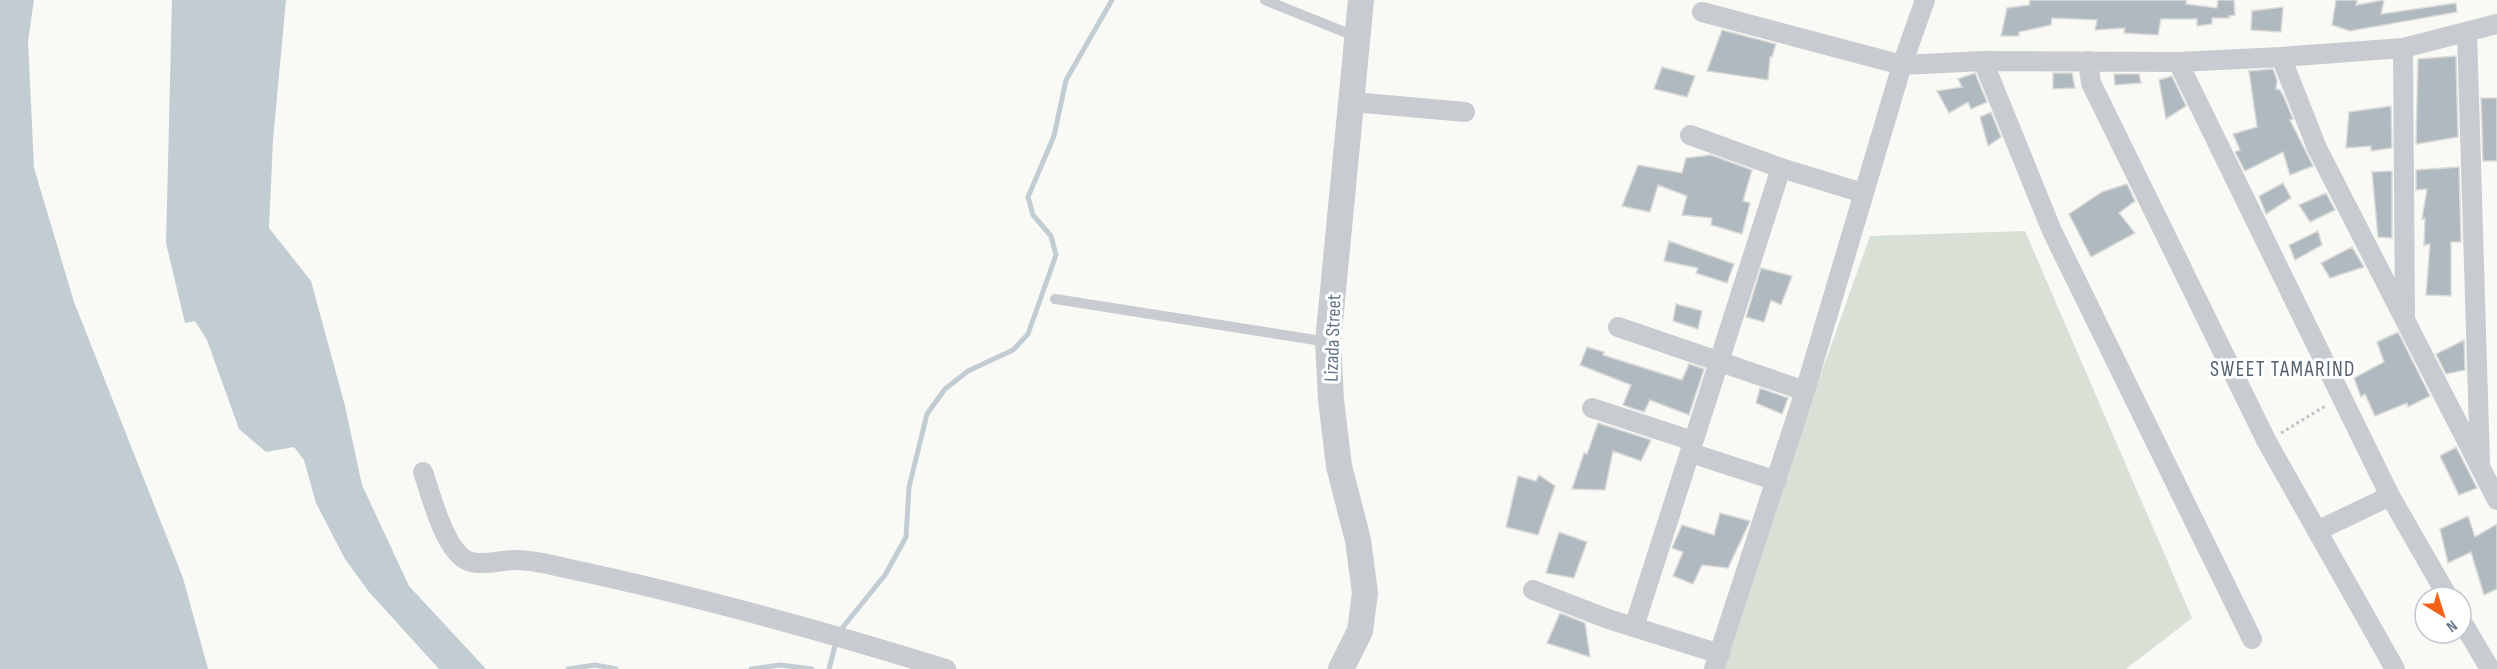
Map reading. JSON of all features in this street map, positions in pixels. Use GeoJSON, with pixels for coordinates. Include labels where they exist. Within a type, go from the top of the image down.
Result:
{"type":"FeatureCollection","features":[{"type":"Feature","properties":{"kind":"street","name":"Lizada Street"},"geometry":{"type":"LineString","coordinates":[[1341,669],[1360,631],[1365,593],[1358,540],[1339,466],[1331,400],[1328,342],[1353,102],[1361,0]]}},
{"type":"Feature","properties":{"kind":"street"},"geometry":{"type":"LineString","coordinates":[[1533,590],[1634,627],[1717,661],[1777,481],[1902,65],[1925,0]]}},
{"type":"Feature","properties":{"kind":"street"},"geometry":{"type":"LineString","coordinates":[[1702,12],[1902,65],[1983,61],[2178,62],[2281,57],[2403,48],[2497,24]]}},
{"type":"Feature","properties":{"kind":"street"},"geometry":{"type":"LineString","coordinates":[[2467,32],[2480,469]]}},
{"type":"Feature","properties":{"kind":"street"},"geometry":{"type":"LineString","coordinates":[[2403,48],[2405,321]]}},
{"type":"Feature","properties":{"kind":"street"},"geometry":{"type":"LineString","coordinates":[[2281,57],[2317,148],[2497,500]]}},
{"type":"Feature","properties":{"kind":"street"},"geometry":{"type":"LineString","coordinates":[[1983,61],[2052,231],[2252,639]]}},
{"type":"Feature","properties":{"kind":"street"},"geometry":{"type":"LineString","coordinates":[[2088,61],[2091,83],[2267,442],[2395,669]]}},
{"type":"Feature","properties":{"kind":"street"},"geometry":{"type":"LineString","coordinates":[[2178,62],[2340,397],[2390,496],[2441,585]]}},
{"type":"Feature","properties":{"kind":"street"},"geometry":{"type":"LineString","coordinates":[[1353,102],[1465,112]]}},
{"type":"Feature","properties":{"kind":"street"},"geometry":{"type":"LineString","coordinates":[[1690,135],[1780,168],[1863,193]]}},
{"type":"Feature","properties":{"kind":"street"},"geometry":{"type":"LineString","coordinates":[[1634,627],[1721,362],[1780,168]]}},
{"type":"Feature","properties":{"kind":"street"},"geometry":{"type":"LineString","coordinates":[[1618,327],[1805,391]]}},
{"type":"Feature","properties":{"kind":"street"},"geometry":{"type":"LineString","coordinates":[[1592,408],[1777,481]]}},
{"type":"Feature","properties":{"kind":"street"},"geometry":{"type":"LineString","coordinates":[[423,472],[454,550],[465,560],[476,564],[517,560],[550,564],[653,587],[946,669]]}},
{"type":"Feature","properties":{"kind":"street"},"geometry":{"type":"LineString","coordinates":[[2317,531],[2390,496]]}},
{"type":"Feature","properties":{"kind":"street"},"geometry":{"type":"LineString","coordinates":[[2473,640],[2490,669]]}},
{"type":"Feature","properties":{"kind":"lane"},"geometry":{"type":"LineString","coordinates":[[1265,0],[1357,37]]}},
{"type":"Feature","properties":{"kind":"lane"},"geometry":{"type":"LineString","coordinates":[[1055,299],[1328,342]]}},
{"type":"Feature","properties":{"kind":"path"},"geometry":{"type":"LineString","coordinates":[[2267,442],[2340,397]]}},
{"type":"Feature","properties":{"kind":"shaded area"},"geometry":{"type":"Polygon","coordinates":[[[0,0],[34,0],[28,41],[34,168],[74,302],[183,578],[208,669],[0,669],[0,0]]]}},
{"type":"Feature","properties":{"kind":"shaded area"},"geometry":{"type":"Polygon","coordinates":[[[172,0],[286,0],[273,140],[269,228],[311,281],[345,406],[362,485],[409,586],[486,669],[439,669],[369,592],[345,559],[316,503],[304,460],[294,447],[266,452],[239,429],[207,340],[195,321],[185,323],[166,243],[172,0]]]}},
{"type":"Feature","properties":{"kind":"shaded area"},"geometry":{"type":"Polygon","coordinates":[[[2025,231],[2192,618],[2126,669],[1716,669],[1870,236],[2025,231]]]}},
{"type":"Feature","properties":{"kind":"building"},"geometry":{"type":"Polygon","coordinates":[[[2030,0],[2186,0],[2186,4],[2217,8],[2218,0],[2234,0],[2235,15],[2229,18],[2212,18],[2212,24],[2197,26],[2197,19],[2161,19],[2158,35],[2124,33],[2125,28],[2095,30],[2097,20],[2052,18],[2051,25],[2019,32],[2019,36],[2001,36],[2007,8],[2029,5],[2030,0]]]}},
{"type":"Feature","properties":{"kind":"building"},"geometry":{"type":"Polygon","coordinates":[[[2336,0],[2357,0],[2356,5],[2384,0],[2381,14],[2456,3],[2457,12],[2350,31],[2332,25],[2336,0]]]}},
{"type":"Feature","properties":{"kind":"building"},"geometry":{"type":"Polygon","coordinates":[[[2283,7],[2281,32],[2251,30],[2252,11],[2283,7]]]}},
{"type":"Feature","properties":{"kind":"building"},"geometry":{"type":"Polygon","coordinates":[[[1722,30],[1776,44],[1772,57],[1770,57],[1768,80],[1707,71],[1722,30]]]}},
{"type":"Feature","properties":{"kind":"building"},"geometry":{"type":"Polygon","coordinates":[[[2456,56],[2458,137],[2416,144],[2418,59],[2456,56]]]}},
{"type":"Feature","properties":{"kind":"building"},"geometry":{"type":"Polygon","coordinates":[[[1662,67],[1695,76],[1687,97],[1654,89],[1662,67]]]}},
{"type":"Feature","properties":{"kind":"building"},"geometry":{"type":"Polygon","coordinates":[[[2273,69],[2277,80],[2276,89],[2280,90],[2283,95],[2293,119],[2290,120],[2313,166],[2290,175],[2283,152],[2245,171],[2235,152],[2240,150],[2233,134],[2257,127],[2249,71],[2273,69]]]}},
{"type":"Feature","properties":{"kind":"building"},"geometry":{"type":"Polygon","coordinates":[[[1975,73],[1987,102],[1971,109],[1968,102],[1949,113],[1937,91],[1962,87],[1958,79],[1975,73]]]}},
{"type":"Feature","properties":{"kind":"building"},"geometry":{"type":"Polygon","coordinates":[[[2053,73],[2072,73],[2075,88],[2053,89],[2053,73]]]}},
{"type":"Feature","properties":{"kind":"building"},"geometry":{"type":"Polygon","coordinates":[[[2114,74],[2139,74],[2141,83],[2115,85],[2114,74]]]}},
{"type":"Feature","properties":{"kind":"building"},"geometry":{"type":"Polygon","coordinates":[[[2172,76],[2186,106],[2166,119],[2159,80],[2172,76]]]}},
{"type":"Feature","properties":{"kind":"building"},"geometry":{"type":"Polygon","coordinates":[[[2481,98],[2497,98],[2497,161],[2483,161],[2481,98]]]}},
{"type":"Feature","properties":{"kind":"building"},"geometry":{"type":"Polygon","coordinates":[[[2391,106],[2392,148],[2371,151],[2371,146],[2346,148],[2349,112],[2391,106]]]}},
{"type":"Feature","properties":{"kind":"building"},"geometry":{"type":"Polygon","coordinates":[[[1991,112],[2001,137],[1988,146],[1980,117],[1991,112]]]}},
{"type":"Feature","properties":{"kind":"building"},"geometry":{"type":"Polygon","coordinates":[[[1711,155],[1752,170],[1743,201],[1750,203],[1742,234],[1711,225],[1712,218],[1682,215],[1687,196],[1658,185],[1650,212],[1622,206],[1638,165],[1682,173],[1686,158],[1711,155]]]}},
{"type":"Feature","properties":{"kind":"building"},"geometry":{"type":"Polygon","coordinates":[[[2459,167],[2461,242],[2451,242],[2451,296],[2426,295],[2430,244],[2424,245],[2425,218],[2422,219],[2427,189],[2416,190],[2416,170],[2459,167]]]}},
{"type":"Feature","properties":{"kind":"building"},"geometry":{"type":"Polygon","coordinates":[[[2392,171],[2392,238],[2378,237],[2372,172],[2392,171]]]}},
{"type":"Feature","properties":{"kind":"building"},"geometry":{"type":"Polygon","coordinates":[[[2283,183],[2291,198],[2266,214],[2259,196],[2283,183]]]}},
{"type":"Feature","properties":{"kind":"building"},"geometry":{"type":"Polygon","coordinates":[[[2127,184],[2135,201],[2119,213],[2135,233],[2091,257],[2069,214],[2102,192],[2127,184]]]}},
{"type":"Feature","properties":{"kind":"building"},"geometry":{"type":"Polygon","coordinates":[[[2326,193],[2335,210],[2310,222],[2299,205],[2326,193]]]}},
{"type":"Feature","properties":{"kind":"building"},"geometry":{"type":"Polygon","coordinates":[[[2318,231],[2322,245],[2295,260],[2289,245],[2318,231]]]}},
{"type":"Feature","properties":{"kind":"building"},"geometry":{"type":"Polygon","coordinates":[[[1669,241],[1734,264],[1727,283],[1696,273],[1698,268],[1664,261],[1669,241]]]}},
{"type":"Feature","properties":{"kind":"building"},"geometry":{"type":"Polygon","coordinates":[[[2352,247],[2364,267],[2330,278],[2321,263],[2352,247]]]}},
{"type":"Feature","properties":{"kind":"building"},"geometry":{"type":"Polygon","coordinates":[[[1761,268],[1792,276],[1781,305],[1771,300],[1764,322],[1746,317],[1761,268]]]}},
{"type":"Feature","properties":{"kind":"building"},"geometry":{"type":"Polygon","coordinates":[[[1676,304],[1702,311],[1698,329],[1673,321],[1676,304]]]}},
{"type":"Feature","properties":{"kind":"building"},"geometry":{"type":"Polygon","coordinates":[[[2398,332],[2430,396],[2408,407],[2407,403],[2375,416],[2365,394],[2361,397],[2354,378],[2384,362],[2377,342],[2398,332]]]}},
{"type":"Feature","properties":{"kind":"building"},"geometry":{"type":"Polygon","coordinates":[[[2464,340],[2465,370],[2446,374],[2436,354],[2464,340]]]}},
{"type":"Feature","properties":{"kind":"building"},"geometry":{"type":"Polygon","coordinates":[[[1587,347],[1604,352],[1603,355],[1682,380],[1689,364],[1704,369],[1689,415],[1650,400],[1644,412],[1623,405],[1631,385],[1580,365],[1587,347]]]}},
{"type":"Feature","properties":{"kind":"building"},"geometry":{"type":"Polygon","coordinates":[[[1760,388],[1788,398],[1782,414],[1756,403],[1760,388]]]}},
{"type":"Feature","properties":{"kind":"building"},"geometry":{"type":"Polygon","coordinates":[[[1598,423],[1651,440],[1641,461],[1613,451],[1605,490],[1572,489],[1584,453],[1587,454],[1598,423]]]}},
{"type":"Feature","properties":{"kind":"building"},"geometry":{"type":"Polygon","coordinates":[[[2456,447],[2477,488],[2459,495],[2440,456],[2456,447]]]}},
{"type":"Feature","properties":{"kind":"building"},"geometry":{"type":"Polygon","coordinates":[[[1539,475],[1555,486],[1538,535],[1506,527],[1518,476],[1536,481],[1539,475]]]}},
{"type":"Feature","properties":{"kind":"building"},"geometry":{"type":"Polygon","coordinates":[[[1720,513],[1750,521],[1728,568],[1702,565],[1693,584],[1673,576],[1683,552],[1672,548],[1682,525],[1714,535],[1720,513]]]}},
{"type":"Feature","properties":{"kind":"building"},"geometry":{"type":"Polygon","coordinates":[[[2468,516],[2475,537],[2497,524],[2497,589],[2484,595],[2471,552],[2448,563],[2440,529],[2468,516]]]}},
{"type":"Feature","properties":{"kind":"building"},"geometry":{"type":"Polygon","coordinates":[[[1559,532],[1587,542],[1574,578],[1546,573],[1559,532]]]}},
{"type":"Feature","properties":{"kind":"building"},"geometry":{"type":"Polygon","coordinates":[[[1560,613],[1585,623],[1590,657],[1547,643],[1560,613]]]}},
{"type":"Feature","properties":{"kind":"waterway"},"geometry":{"type":"LineString","coordinates":[[843,627],[885,575],[906,537],[909,487],[927,414],[945,389],[968,371],[1013,350],[1028,334],[1056,255],[1051,236],[1033,215],[1028,197],[1054,136],[1066,80],[1112,0]]}},
{"type":"Feature","properties":{"kind":"waterway"},"geometry":{"type":"LineString","coordinates":[[829,669],[835,646]]}},
{"type":"Feature","properties":{"kind":"waterway"},"geometry":{"type":"LineString","coordinates":[[568,669],[595,665],[616,669]]}},
{"type":"Feature","properties":{"kind":"waterway"},"geometry":{"type":"LineString","coordinates":[[751,669],[780,665],[812,669]]}},
{"type":"Feature","properties":{"kind":"district","name":"SWEET TAMARIND"},"geometry":{"type":"Point","coordinates":[2283,369]}}]}
